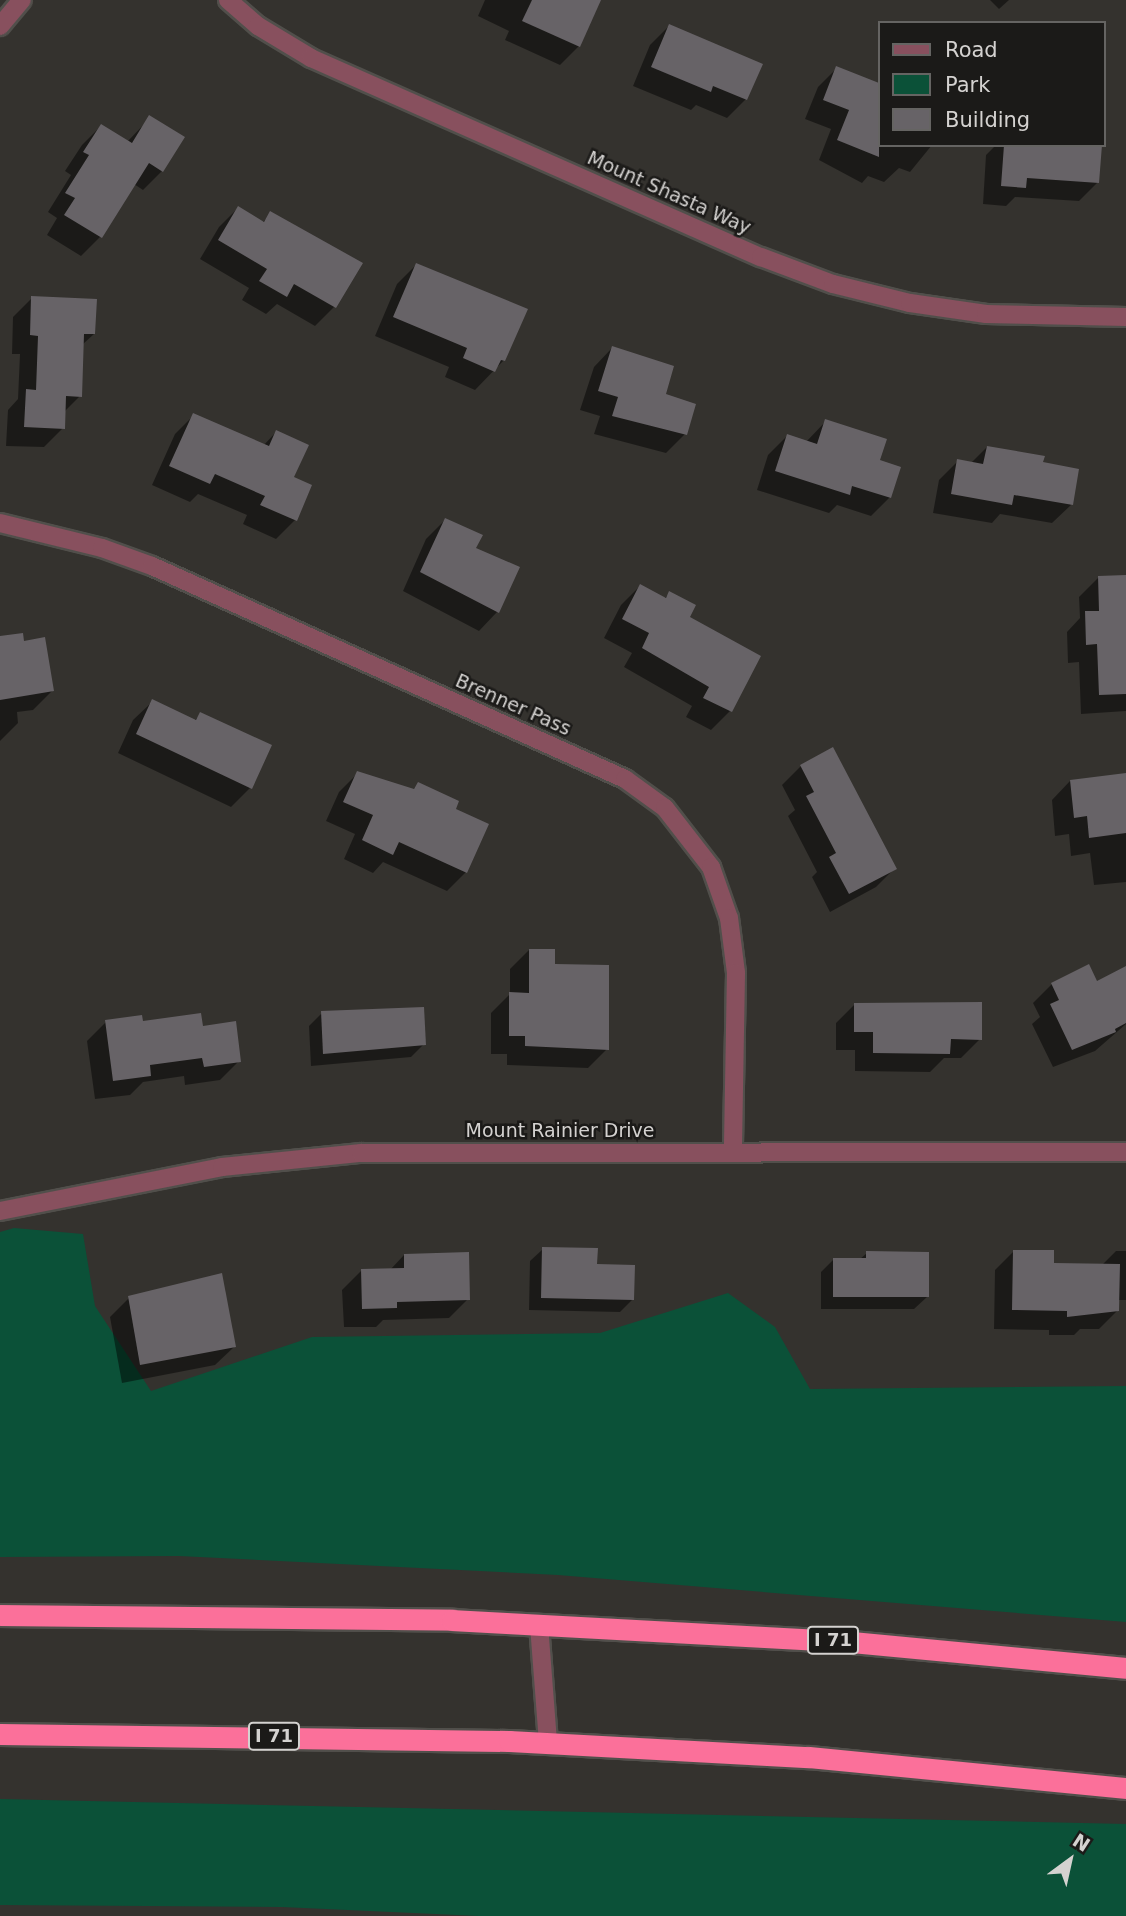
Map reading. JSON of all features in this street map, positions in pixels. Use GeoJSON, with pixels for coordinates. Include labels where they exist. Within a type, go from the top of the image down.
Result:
{"type":"FeatureCollection","features":[{"type":"Feature","properties":{"kind":"highway","name":"I 71"},"geometry":{"type":"LineString","coordinates":[[0,1615],[538,1625],[841,1641],[1126,1668]]}},
{"type":"Feature","properties":{"kind":"highway","name":"I 71"},"geometry":{"type":"LineString","coordinates":[[0,1734],[548,1743],[809,1757],[1126,1788]]}},
{"type":"Feature","properties":{"kind":"street"},"geometry":{"type":"LineString","coordinates":[[0,26],[22,0]]}},
{"type":"Feature","properties":{"kind":"street","name":"Mount Shasta Way"},"geometry":{"type":"LineString","coordinates":[[228,0],[258,26],[311,58],[761,257],[833,284],[910,303],[986,314],[1126,317]]}},
{"type":"Feature","properties":{"kind":"street","name":"Brenner Pass"},"geometry":{"type":"LineString","coordinates":[[0,523],[102,548],[152,566],[625,779],[665,808],[711,867],[729,918],[736,973],[733,1150]]}},
{"type":"Feature","properties":{"kind":"street","name":"Mount Rainier Drive"},"geometry":{"type":"LineString","coordinates":[[0,1211],[222,1167],[361,1153],[733,1150],[1126,1152]]}},
{"type":"Feature","properties":{"kind":"street"},"geometry":{"type":"LineString","coordinates":[[538,1625],[548,1743]]}},
{"type":"Feature","properties":{"kind":"green space"},"geometry":{"type":"Polygon","coordinates":[[[14,1228],[83,1234],[95,1306],[151,1391],[312,1337],[600,1333],[728,1293],[775,1327],[810,1389],[1126,1386],[1126,1622],[558,1575],[179,1556],[0,1557],[0,1232],[14,1228]]]}},
{"type":"Feature","properties":{"kind":"green space"},"geometry":{"type":"Polygon","coordinates":[[[0,1799],[1126,1824],[1126,1916],[479,1916],[282,1907],[0,1905],[0,1799]]]}},
{"type":"Feature","properties":{"kind":"building"},"geometry":{"type":"Polygon","coordinates":[[[532,0],[601,0],[580,47],[522,21],[532,0]]]}},
{"type":"Feature","properties":{"kind":"building"},"geometry":{"type":"Polygon","coordinates":[[[669,24],[763,64],[747,100],[713,86],[711,92],[651,67],[669,24]]]}},
{"type":"Feature","properties":{"kind":"building"},"geometry":{"type":"Polygon","coordinates":[[[836,66],[878,83],[879,157],[837,140],[849,110],[823,100],[836,66]]]}},
{"type":"Feature","properties":{"kind":"building"},"geometry":{"type":"Polygon","coordinates":[[[149,115],[185,137],[163,172],[149,163],[102,238],[64,215],[75,198],[65,193],[89,155],[83,152],[101,124],[132,143],[149,115]]]}},
{"type":"Feature","properties":{"kind":"building"},"geometry":{"type":"Polygon","coordinates":[[[1004,147],[1102,147],[1099,183],[1027,178],[1026,188],[1001,186],[1004,147]]]}},
{"type":"Feature","properties":{"kind":"building"},"geometry":{"type":"Polygon","coordinates":[[[238,206],[264,222],[270,211],[363,263],[336,308],[294,284],[287,297],[259,281],[267,269],[218,240],[238,206]]]}},
{"type":"Feature","properties":{"kind":"building"},"geometry":{"type":"Polygon","coordinates":[[[416,263],[528,309],[505,361],[501,360],[495,372],[463,358],[467,348],[393,317],[416,263]]]}},
{"type":"Feature","properties":{"kind":"building"},"geometry":{"type":"Polygon","coordinates":[[[31,296],[97,299],[95,334],[84,334],[82,397],[66,396],[65,429],[24,427],[26,389],[36,390],[38,336],[30,335],[31,296]]]}},
{"type":"Feature","properties":{"kind":"building"},"geometry":{"type":"Polygon","coordinates":[[[612,346],[674,366],[666,394],[696,404],[687,435],[612,416],[618,397],[598,391],[612,346]]]}},
{"type":"Feature","properties":{"kind":"building"},"geometry":{"type":"Polygon","coordinates":[[[193,413],[269,446],[276,430],[309,445],[294,477],[312,485],[297,521],[260,505],[265,496],[215,474],[210,484],[169,466],[193,413]]]}},
{"type":"Feature","properties":{"kind":"building"},"geometry":{"type":"Polygon","coordinates":[[[825,419],[887,439],[880,460],[901,467],[891,498],[852,486],[850,495],[775,471],[787,434],[817,444],[825,419]]]}},
{"type":"Feature","properties":{"kind":"building"},"geometry":{"type":"Polygon","coordinates":[[[987,446],[1045,456],[1043,462],[1079,469],[1073,505],[1014,495],[1012,505],[951,494],[957,459],[983,464],[987,446]]]}},
{"type":"Feature","properties":{"kind":"building"},"geometry":{"type":"Polygon","coordinates":[[[445,518],[483,535],[476,548],[520,567],[499,613],[420,572],[445,518]]]}},
{"type":"Feature","properties":{"kind":"building"},"geometry":{"type":"Polygon","coordinates":[[[1126,575],[1126,694],[1099,695],[1097,644],[1086,645],[1085,611],[1099,611],[1098,576],[1126,575]]]}},
{"type":"Feature","properties":{"kind":"building"},"geometry":{"type":"Polygon","coordinates":[[[640,584],[666,598],[669,591],[696,605],[690,617],[761,656],[732,712],[703,698],[709,687],[642,648],[649,633],[622,619],[640,584]]]}},
{"type":"Feature","properties":{"kind":"building"},"geometry":{"type":"Polygon","coordinates":[[[23,633],[24,641],[45,637],[54,691],[0,700],[0,636],[23,633]]]}},
{"type":"Feature","properties":{"kind":"building"},"geometry":{"type":"Polygon","coordinates":[[[152,699],[196,720],[200,712],[272,745],[252,789],[136,734],[152,699]]]}},
{"type":"Feature","properties":{"kind":"building"},"geometry":{"type":"Polygon","coordinates":[[[833,747],[897,869],[849,894],[829,857],[836,853],[806,796],[814,792],[800,765],[833,747]]]}},
{"type":"Feature","properties":{"kind":"building"},"geometry":{"type":"Polygon","coordinates":[[[357,771],[414,789],[418,782],[459,801],[456,809],[489,824],[467,873],[399,842],[393,855],[362,840],[373,815],[343,802],[357,771]]]}},
{"type":"Feature","properties":{"kind":"building"},"geometry":{"type":"Polygon","coordinates":[[[1126,773],[1126,833],[1089,838],[1087,816],[1074,818],[1070,780],[1126,773]]]}},
{"type":"Feature","properties":{"kind":"building"},"geometry":{"type":"Polygon","coordinates":[[[529,949],[555,949],[555,964],[609,965],[609,1050],[525,1046],[525,1036],[509,1036],[509,992],[529,993],[529,949]]]}},
{"type":"Feature","properties":{"kind":"building"},"geometry":{"type":"Polygon","coordinates":[[[1089,964],[1097,981],[1126,966],[1126,1023],[1115,1029],[1116,1032],[1072,1050],[1050,1004],[1059,1000],[1051,983],[1089,964]]]}},
{"type":"Feature","properties":{"kind":"building"},"geometry":{"type":"Polygon","coordinates":[[[982,1002],[982,1040],[951,1039],[950,1054],[873,1053],[873,1032],[854,1032],[854,1003],[982,1002]]]}},
{"type":"Feature","properties":{"kind":"building"},"geometry":{"type":"Polygon","coordinates":[[[424,1007],[426,1045],[323,1054],[321,1011],[424,1007]]]}},
{"type":"Feature","properties":{"kind":"building"},"geometry":{"type":"Polygon","coordinates":[[[201,1013],[203,1026],[236,1021],[241,1062],[204,1067],[202,1058],[150,1065],[151,1076],[113,1081],[105,1020],[142,1015],[143,1021],[201,1013]]]}},
{"type":"Feature","properties":{"kind":"building"},"geometry":{"type":"Polygon","coordinates":[[[542,1247],[598,1248],[597,1264],[635,1265],[634,1300],[541,1298],[542,1247]]]}},
{"type":"Feature","properties":{"kind":"building"},"geometry":{"type":"Polygon","coordinates":[[[1013,1250],[1054,1250],[1054,1263],[1120,1264],[1119,1311],[1067,1317],[1067,1311],[1012,1310],[1013,1250]]]}},
{"type":"Feature","properties":{"kind":"building"},"geometry":{"type":"Polygon","coordinates":[[[866,1251],[929,1252],[929,1297],[833,1297],[833,1258],[866,1258],[866,1251]]]}},
{"type":"Feature","properties":{"kind":"building"},"geometry":{"type":"Polygon","coordinates":[[[469,1252],[470,1300],[397,1302],[397,1308],[362,1309],[361,1269],[404,1268],[404,1254],[469,1252]]]}},
{"type":"Feature","properties":{"kind":"building"},"geometry":{"type":"Polygon","coordinates":[[[222,1273],[236,1347],[140,1365],[128,1296],[222,1273]]]}}]}
